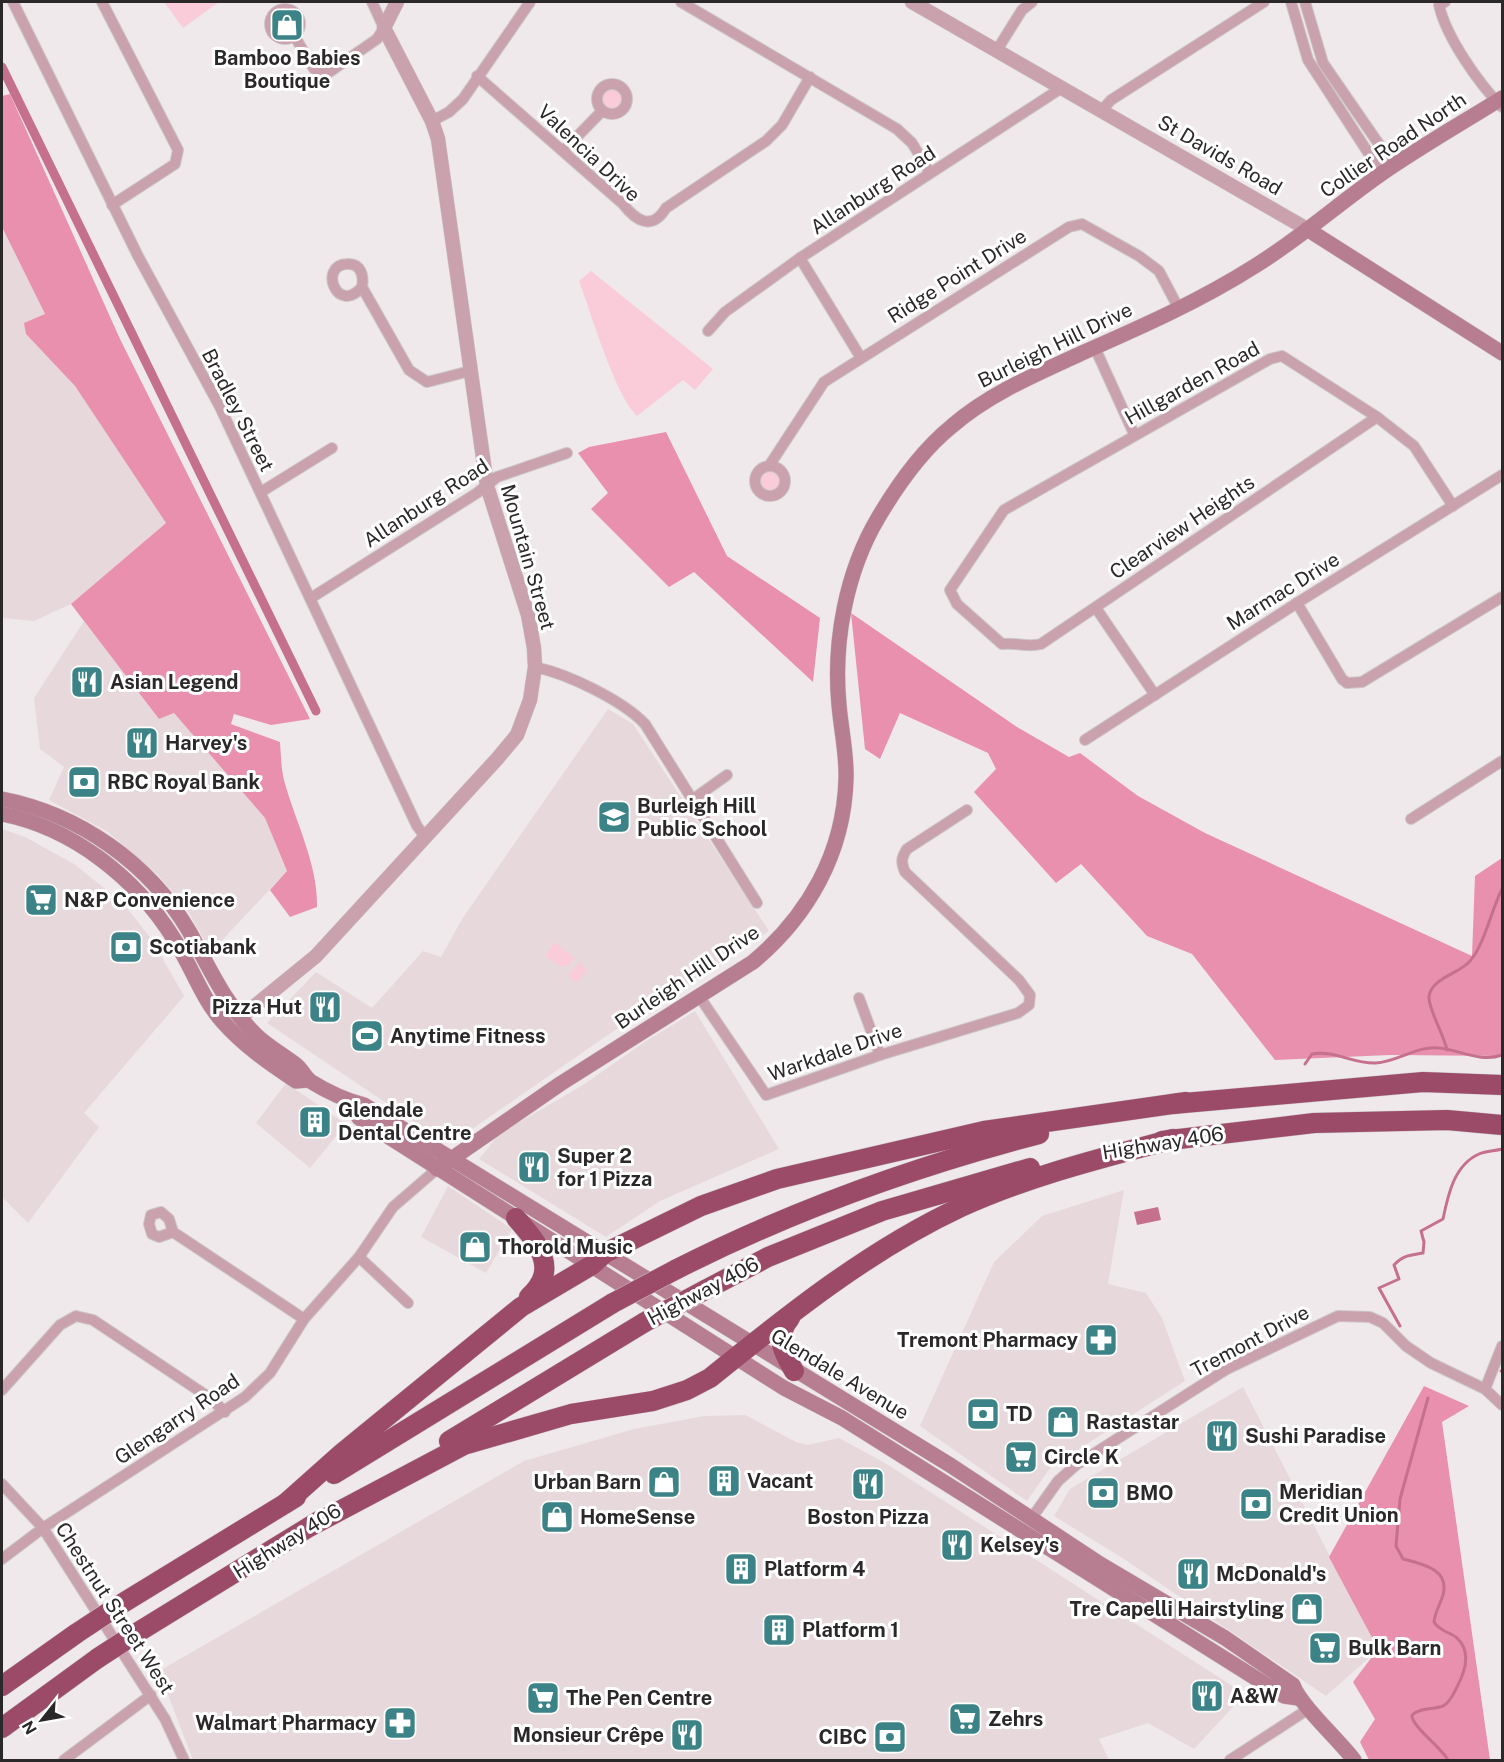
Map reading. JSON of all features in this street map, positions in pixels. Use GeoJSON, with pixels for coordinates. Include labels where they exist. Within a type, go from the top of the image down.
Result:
{"type":"FeatureCollection","features":[{"type":"Feature","properties":{"kind":"highway","name":"Highway 406"},"geometry":{"type":"LineString","coordinates":[[2,1686],[118,1606],[613,1303],[736,1239],[812,1206],[992,1146],[1092,1120],[1186,1102],[1423,1082],[1501,1085]]}},
{"type":"Feature","properties":{"kind":"highway"},"geometry":{"type":"LineString","coordinates":[[286,1503],[521,1307],[598,1259],[701,1206],[777,1179],[984,1131],[1186,1102]]}},
{"type":"Feature","properties":{"kind":"highway","name":"Highway 406"},"geometry":{"type":"LineString","coordinates":[[2,1728],[135,1634],[645,1322],[768,1257],[882,1211],[1042,1164],[1173,1139],[1314,1123],[1447,1120],[1503,1125]]}},
{"type":"Feature","properties":{"kind":"highway"},"geometry":{"type":"LineString","coordinates":[[311,1526],[464,1445],[571,1414],[654,1401],[687,1390],[745,1351],[847,1273],[961,1208],[1031,1179],[1173,1139]]}},
{"type":"Feature","properties":{"kind":"highway"},"geometry":{"type":"LineString","coordinates":[[499,1324],[534,1292],[544,1272],[542,1251],[516,1218]]}},
{"type":"Feature","properties":{"kind":"highway"},"geometry":{"type":"LineString","coordinates":[[794,1313],[782,1327],[781,1344],[794,1371]]}},
{"type":"Feature","properties":{"kind":"main road","name":"Collier Road North"},"geometry":{"type":"LineString","coordinates":[[1307,229],[1388,170],[1501,102]]}},
{"type":"Feature","properties":{"kind":"main road","name":"Burleigh Hill Drive"},"geometry":{"type":"LineString","coordinates":[[437,1169],[560,1084],[753,962],[775,944],[796,919],[833,855],[841,827],[846,776],[838,703],[837,664],[841,627],[860,554],[892,494],[934,442],[980,405],[1012,385],[1179,309],[1255,266],[1307,229]]}},
{"type":"Feature","properties":{"kind":"main road","name":"St Davids Road"},"geometry":{"type":"LineString","coordinates":[[1307,229],[1503,353]]}},
{"type":"Feature","properties":{"kind":"main road","name":"Glendale Avenue"},"geometry":{"type":"LineString","coordinates":[[2,799],[38,808],[69,821],[124,856],[174,909],[220,990],[250,1050],[296,1081],[308,1080],[348,1101],[363,1105],[451,1159],[598,1259],[745,1351],[794,1371],[959,1471],[1031,1519],[1236,1646],[1293,1685],[1304,1703],[1354,1761]]}},
{"type":"Feature","properties":{"kind":"main road","name":"Glendale Avenue"},"geometry":{"type":"LineString","coordinates":[[2,813],[67,837],[100,859],[136,890],[167,927],[207,1000],[235,1023]]}},
{"type":"Feature","properties":{"kind":"main road","name":"Glendale Avenue"},"geometry":{"type":"LineString","coordinates":[[348,1101],[359,1119],[437,1169],[516,1218],[598,1259]]}},
{"type":"Feature","properties":{"kind":"main road","name":"Glendale Avenue"},"geometry":{"type":"LineString","coordinates":[[745,1351],[784,1388],[842,1418],[1019,1531],[1196,1638],[1284,1696],[1304,1703]]}},
{"type":"Feature","properties":{"kind":"main road"},"geometry":{"type":"LineString","coordinates":[[1019,1531],[1031,1519]]}},
{"type":"Feature","properties":{"kind":"street","name":"Bradley Street"},"geometry":{"type":"LineString","coordinates":[[13,2],[170,320],[220,407],[417,826],[426,838]]}},
{"type":"Feature","properties":{"kind":"street"},"geometry":{"type":"LineString","coordinates":[[102,2],[178,150],[175,164],[112,205]]}},
{"type":"Feature","properties":{"kind":"street"},"geometry":{"type":"LineString","coordinates":[[372,2],[384,28]]}},
{"type":"Feature","properties":{"kind":"street"},"geometry":{"type":"LineString","coordinates":[[295,37],[314,69],[328,73],[377,39],[397,2]]}},
{"type":"Feature","properties":{"kind":"street"},"geometry":{"type":"LineString","coordinates":[[432,121],[449,112],[463,99],[530,2]]}},
{"type":"Feature","properties":{"kind":"street"},"geometry":{"type":"LineString","coordinates":[[681,2],[897,129],[912,143],[930,173]]}},
{"type":"Feature","properties":{"kind":"street","name":"St Davids Road"},"geometry":{"type":"LineString","coordinates":[[912,2],[1307,229]]}},
{"type":"Feature","properties":{"kind":"street"},"geometry":{"type":"LineString","coordinates":[[997,50],[1022,10],[1032,2]]}},
{"type":"Feature","properties":{"kind":"street"},"geometry":{"type":"LineString","coordinates":[[1102,110],[1112,100],[1264,2]]}},
{"type":"Feature","properties":{"kind":"street"},"geometry":{"type":"LineString","coordinates":[[1291,2],[1308,60],[1388,170]]}},
{"type":"Feature","properties":{"kind":"street"},"geometry":{"type":"LineString","coordinates":[[1305,2],[1323,63],[1388,170]]}},
{"type":"Feature","properties":{"kind":"street"},"geometry":{"type":"LineString","coordinates":[[1445,2],[1439,5],[1443,23],[1501,102]]}},
{"type":"Feature","properties":{"kind":"street","name":"Mountain Street"},"geometry":{"type":"LineString","coordinates":[[235,1023],[316,956],[426,838],[517,735],[530,700],[535,667],[528,615],[486,486],[442,162],[432,121],[384,28]]}},
{"type":"Feature","properties":{"kind":"street","name":"Valencia Drive"},"geometry":{"type":"LineString","coordinates":[[477,76],[623,204],[633,218],[647,222],[660,217],[666,208],[766,141],[782,125],[810,77]]}},
{"type":"Feature","properties":{"kind":"street","name":"Allanburg Road"},"geometry":{"type":"LineString","coordinates":[[708,330],[725,312],[800,258],[1052,97],[1063,87]]}},
{"type":"Feature","properties":{"kind":"street"},"geometry":{"type":"LineString","coordinates":[[563,151],[602,111]]}},
{"type":"Feature","properties":{"kind":"street","name":"Ridge Point Drive"},"geometry":{"type":"LineString","coordinates":[[769,466],[821,386],[861,358],[1069,227],[1082,224],[1139,256],[1159,271],[1179,309]]}},
{"type":"Feature","properties":{"kind":"street"},"geometry":{"type":"LineString","coordinates":[[800,258],[861,358]]}},
{"type":"Feature","properties":{"kind":"street"},"geometry":{"type":"LineString","coordinates":[[362,287],[409,370],[427,382],[470,371]]}},
{"type":"Feature","properties":{"kind":"street"},"geometry":{"type":"LineString","coordinates":[[1095,348],[1134,435]]}},
{"type":"Feature","properties":{"kind":"street","name":"Hillgarden Road"},"geometry":{"type":"LineString","coordinates":[[1002,644],[957,604],[950,590],[1004,510],[1270,359],[1282,356],[1377,417],[1414,446],[1453,506]]}},
{"type":"Feature","properties":{"kind":"street","name":"Clearview Heights"},"geometry":{"type":"LineString","coordinates":[[1002,644],[1015,642],[1027,648],[1041,645],[1377,417]]}},
{"type":"Feature","properties":{"kind":"street"},"geometry":{"type":"LineString","coordinates":[[261,492],[332,448]]}},
{"type":"Feature","properties":{"kind":"street","name":"Allanburg Road"},"geometry":{"type":"LineString","coordinates":[[311,598],[486,486],[496,477],[567,453]]}},
{"type":"Feature","properties":{"kind":"street","name":"Marmac Drive"},"geometry":{"type":"LineString","coordinates":[[1084,740],[1297,603],[1503,476]]}},
{"type":"Feature","properties":{"kind":"street"},"geometry":{"type":"LineString","coordinates":[[1297,603],[1342,679],[1347,682],[1362,682],[1503,597]]}},
{"type":"Feature","properties":{"kind":"street"},"geometry":{"type":"LineString","coordinates":[[1096,608],[1155,695]]}},
{"type":"Feature","properties":{"kind":"street"},"geometry":{"type":"LineString","coordinates":[[535,667],[554,671],[633,712],[645,724],[757,903]]}},
{"type":"Feature","properties":{"kind":"street"},"geometry":{"type":"LineString","coordinates":[[1411,819],[1503,761]]}},
{"type":"Feature","properties":{"kind":"street"},"geometry":{"type":"LineString","coordinates":[[692,800],[727,775]]}},
{"type":"Feature","properties":{"kind":"street","name":"Warkdale Drive"},"geometry":{"type":"LineString","coordinates":[[699,996],[766,1095],[880,1055],[1018,1013],[1029,1005],[1030,995],[1019,980],[905,872],[901,857],[908,849],[967,810]]}},
{"type":"Feature","properties":{"kind":"street"},"geometry":{"type":"LineString","coordinates":[[859,998],[880,1055]]}},
{"type":"Feature","properties":{"kind":"street","name":"Glengarry Road"},"geometry":{"type":"LineString","coordinates":[[2,1559],[43,1528],[225,1412],[270,1372],[304,1319],[359,1257],[393,1207],[437,1169]]}},
{"type":"Feature","properties":{"kind":"street"},"geometry":{"type":"LineString","coordinates":[[173,1232],[304,1319]]}},
{"type":"Feature","properties":{"kind":"street"},"geometry":{"type":"LineString","coordinates":[[359,1257],[408,1303]]}},
{"type":"Feature","properties":{"kind":"street"},"geometry":{"type":"LineString","coordinates":[[2,1390],[60,1325],[76,1316],[93,1320],[210,1398],[225,1412]]}},
{"type":"Feature","properties":{"kind":"street","name":"Tremont Drive"},"geometry":{"type":"LineString","coordinates":[[1031,1519],[1058,1481],[1076,1465],[1227,1369],[1338,1316],[1370,1317],[1386,1325],[1406,1346],[1431,1363],[1485,1389],[1503,1405]]}},
{"type":"Feature","properties":{"kind":"street"},"geometry":{"type":"LineString","coordinates":[[1485,1389],[1503,1346]]}},
{"type":"Feature","properties":{"kind":"street","name":"Chestnut Street West"},"geometry":{"type":"LineString","coordinates":[[2,1484],[43,1528],[151,1695],[176,1739],[184,1761]]}},
{"type":"Feature","properties":{"kind":"street"},"geometry":{"type":"LineString","coordinates":[[64,1761],[151,1695]]}},
{"type":"Feature","properties":{"kind":"street"},"geometry":{"type":"LineString","coordinates":[[1230,1761],[1304,1703]]}},
{"type":"Feature","properties":{"kind":"shaded area"},"geometry":{"type":"Polygon","coordinates":[[[164,2],[219,2],[183,28],[164,2]]]}},
{"type":"Feature","properties":{"kind":"shaded area"},"geometry":{"type":"Polygon","coordinates":[[[612,89],[619,92],[622,99],[619,106],[612,109],[605,106],[602,99],[605,92],[612,89]]]}},
{"type":"Feature","properties":{"kind":"shaded area"},"geometry":{"type":"Polygon","coordinates":[[[10,94],[120,339],[310,719],[271,725],[234,714],[231,724],[280,742],[284,780],[310,859],[317,907],[290,917],[270,890],[287,871],[265,818],[174,713],[159,719],[71,604],[166,523],[75,386],[26,334],[24,323],[45,314],[2,227],[2,96],[10,94]]]}},
{"type":"Feature","properties":{"kind":"shaded area"},"geometry":{"type":"Polygon","coordinates":[[[2,227],[45,314],[26,334],[75,386],[166,523],[71,604],[34,621],[2,618],[2,227]]]}},
{"type":"Feature","properties":{"kind":"shaded area"},"geometry":{"type":"Polygon","coordinates":[[[591,271],[713,369],[695,390],[683,380],[637,416],[620,391],[579,281],[591,271]]]}},
{"type":"Feature","properties":{"kind":"shaded area"},"geometry":{"type":"Polygon","coordinates":[[[666,432],[727,556],[820,618],[813,682],[694,572],[669,587],[591,509],[608,493],[578,453],[589,447],[666,432]]]}},
{"type":"Feature","properties":{"kind":"shaded area"},"geometry":{"type":"Polygon","coordinates":[[[770,471],[777,474],[780,481],[777,488],[770,491],[763,488],[760,481],[763,474],[770,471]]]}},
{"type":"Feature","properties":{"kind":"shaded area"},"geometry":{"type":"Polygon","coordinates":[[[851,613],[1017,727],[1069,757],[1080,753],[1138,796],[1205,833],[1472,956],[1475,876],[1502,858],[1502,1056],[1390,1055],[1275,1060],[1192,954],[1147,936],[1081,864],[1056,883],[974,792],[996,769],[988,753],[900,713],[880,759],[865,749],[851,613]]]}},
{"type":"Feature","properties":{"kind":"shaded area"},"geometry":{"type":"Polygon","coordinates":[[[84,621],[159,719],[174,713],[265,818],[287,871],[211,952],[185,906],[157,874],[108,832],[49,800],[64,767],[40,749],[34,698],[84,621]]]}},
{"type":"Feature","properties":{"kind":"shaded area"},"geometry":{"type":"Polygon","coordinates":[[[608,709],[633,724],[769,931],[618,1028],[452,1143],[437,1137],[267,1023],[316,972],[372,1008],[423,951],[441,957],[462,919],[608,709]]]}},
{"type":"Feature","properties":{"kind":"shaded area"},"geometry":{"type":"Polygon","coordinates":[[[2,829],[25,837],[74,864],[123,903],[152,940],[184,996],[84,1113],[99,1127],[28,1223],[2,1197],[2,829]]]}},
{"type":"Feature","properties":{"kind":"shaded area"},"geometry":{"type":"Polygon","coordinates":[[[554,942],[575,958],[568,966],[560,966],[545,956],[554,942]]]}},
{"type":"Feature","properties":{"kind":"shaded area"},"geometry":{"type":"Polygon","coordinates":[[[579,962],[587,970],[576,983],[568,975],[579,962]]]}},
{"type":"Feature","properties":{"kind":"shaded area"},"geometry":{"type":"Polygon","coordinates":[[[695,1011],[779,1149],[660,1201],[606,1237],[479,1159],[499,1134],[583,1085],[643,1043],[695,1011]]]}},
{"type":"Feature","properties":{"kind":"shaded area"},"geometry":{"type":"Polygon","coordinates":[[[286,1083],[346,1124],[310,1168],[256,1123],[286,1083]]]}},
{"type":"Feature","properties":{"kind":"shaded area"},"geometry":{"type":"Polygon","coordinates":[[[448,1186],[512,1229],[486,1273],[421,1237],[448,1186]]]}},
{"type":"Feature","properties":{"kind":"shaded area"},"geometry":{"type":"Polygon","coordinates":[[[1124,1190],[1108,1284],[1146,1293],[1162,1318],[1185,1381],[1051,1467],[1027,1501],[920,1426],[994,1262],[1042,1216],[1124,1190]]]}},
{"type":"Feature","properties":{"kind":"shaded area"},"geometry":{"type":"Polygon","coordinates":[[[1158,1207],[1161,1220],[1137,1225],[1134,1212],[1158,1207]]]}},
{"type":"Feature","properties":{"kind":"shaded area"},"geometry":{"type":"Polygon","coordinates":[[[1424,1386],[1469,1406],[1442,1422],[1490,1760],[1369,1760],[1360,1742],[1375,1719],[1353,1682],[1378,1649],[1329,1557],[1424,1386]]]}},
{"type":"Feature","properties":{"kind":"shaded area"},"geometry":{"type":"Polygon","coordinates":[[[1243,1387],[1378,1650],[1326,1696],[1124,1559],[1054,1516],[1070,1489],[1243,1387]]]}},
{"type":"Feature","properties":{"kind":"shaded area"},"geometry":{"type":"Polygon","coordinates":[[[745,1415],[796,1442],[808,1445],[839,1438],[885,1463],[1245,1694],[1194,1749],[1148,1723],[1099,1739],[1109,1760],[193,1760],[159,1671],[524,1461],[634,1429],[704,1416],[745,1415]]]}},
{"type":"Feature","properties":{"kind":"waterway"},"geometry":{"type":"LineString","coordinates":[[2,67],[316,711]]}},
{"type":"Feature","properties":{"kind":"waterway"},"geometry":{"type":"LineString","coordinates":[[1447,1050],[1429,1002],[1430,991],[1473,958],[1502,889]]}},
{"type":"Feature","properties":{"kind":"waterway"},"geometry":{"type":"LineString","coordinates":[[1305,1064],[1312,1054],[1320,1053],[1368,1063],[1384,1062],[1431,1048],[1447,1049],[1486,1058],[1502,1055]]}},
{"type":"Feature","properties":{"kind":"waterway"},"geometry":{"type":"LineString","coordinates":[[1400,1326],[1379,1288],[1399,1279],[1394,1265],[1397,1262],[1407,1256],[1423,1253],[1424,1242],[1421,1231],[1443,1219],[1447,1200],[1458,1173],[1464,1165],[1479,1154],[1502,1149]]}},
{"type":"Feature","properties":{"kind":"waterway"},"geometry":{"type":"LineString","coordinates":[[1428,1398],[1400,1499],[1396,1546],[1403,1559],[1433,1569],[1442,1579],[1443,1595],[1434,1622],[1457,1638],[1466,1656],[1460,1681],[1450,1700],[1443,1706],[1419,1711],[1412,1715],[1416,1725],[1448,1760]]}},
{"type":"Feature","properties":{"kind":"place","name":"Bamboo Babies Boutique"},"geometry":{"type":"Point","coordinates":[287,25]}},
{"type":"Feature","properties":{"kind":"place","name":"Asian Legend"},"geometry":{"type":"Point","coordinates":[87,682]}},
{"type":"Feature","properties":{"kind":"place","name":"Harvey's"},"geometry":{"type":"Point","coordinates":[142,743]}},
{"type":"Feature","properties":{"kind":"place","name":"RBC Royal Bank"},"geometry":{"type":"Point","coordinates":[84,782]}},
{"type":"Feature","properties":{"kind":"place","name":"Burleigh Hill Public School"},"geometry":{"type":"Point","coordinates":[614,817]}},
{"type":"Feature","properties":{"kind":"place","name":"N&P Convenience"},"geometry":{"type":"Point","coordinates":[41,900]}},
{"type":"Feature","properties":{"kind":"place","name":"Scotiabank"},"geometry":{"type":"Point","coordinates":[126,947]}},
{"type":"Feature","properties":{"kind":"place","name":"Pizza Hut"},"geometry":{"type":"Point","coordinates":[325,1007]}},
{"type":"Feature","properties":{"kind":"place","name":"Anytime Fitness"},"geometry":{"type":"Point","coordinates":[367,1036]}},
{"type":"Feature","properties":{"kind":"place","name":"Glendale Dental Centre"},"geometry":{"type":"Point","coordinates":[315,1122]}},
{"type":"Feature","properties":{"kind":"place","name":"Super 2 for 1 Pizza"},"geometry":{"type":"Point","coordinates":[534,1167]}},
{"type":"Feature","properties":{"kind":"place","name":"Thorold Music"},"geometry":{"type":"Point","coordinates":[475,1247]}},
{"type":"Feature","properties":{"kind":"place","name":"Tremont Pharmacy"},"geometry":{"type":"Point","coordinates":[1101,1340]}},
{"type":"Feature","properties":{"kind":"place","name":"TD"},"geometry":{"type":"Point","coordinates":[983,1414]}},
{"type":"Feature","properties":{"kind":"place","name":"Rastastar"},"geometry":{"type":"Point","coordinates":[1063,1422]}},
{"type":"Feature","properties":{"kind":"place","name":"Sushi Paradise"},"geometry":{"type":"Point","coordinates":[1222,1436]}},
{"type":"Feature","properties":{"kind":"place","name":"Circle K"},"geometry":{"type":"Point","coordinates":[1021,1457]}},
{"type":"Feature","properties":{"kind":"place","name":"Vacant"},"geometry":{"type":"Point","coordinates":[724,1481]}},
{"type":"Feature","properties":{"kind":"place","name":"Urban Barn"},"geometry":{"type":"Point","coordinates":[664,1482]}},
{"type":"Feature","properties":{"kind":"place","name":"Boston Pizza"},"geometry":{"type":"Point","coordinates":[868,1484]}},
{"type":"Feature","properties":{"kind":"place","name":"BMO"},"geometry":{"type":"Point","coordinates":[1103,1493]}},
{"type":"Feature","properties":{"kind":"place","name":"Meridian Credit Union"},"geometry":{"type":"Point","coordinates":[1256,1504]}},
{"type":"Feature","properties":{"kind":"place","name":"HomeSense"},"geometry":{"type":"Point","coordinates":[557,1517]}},
{"type":"Feature","properties":{"kind":"place","name":"Kelsey's"},"geometry":{"type":"Point","coordinates":[957,1545]}},
{"type":"Feature","properties":{"kind":"place","name":"Platform 4"},"geometry":{"type":"Point","coordinates":[741,1569]}},
{"type":"Feature","properties":{"kind":"place","name":"McDonald's"},"geometry":{"type":"Point","coordinates":[1193,1574]}},
{"type":"Feature","properties":{"kind":"place","name":"Tre Capelli Hairstyling"},"geometry":{"type":"Point","coordinates":[1307,1609]}},
{"type":"Feature","properties":{"kind":"place","name":"Platform 1"},"geometry":{"type":"Point","coordinates":[779,1630]}},
{"type":"Feature","properties":{"kind":"place","name":"Bulk Barn"},"geometry":{"type":"Point","coordinates":[1325,1648]}},
{"type":"Feature","properties":{"kind":"place","name":"A&W"},"geometry":{"type":"Point","coordinates":[1207,1696]}},
{"type":"Feature","properties":{"kind":"place","name":"The Pen Centre"},"geometry":{"type":"Point","coordinates":[543,1698]}},
{"type":"Feature","properties":{"kind":"place","name":"Zehrs"},"geometry":{"type":"Point","coordinates":[965,1719]}},
{"type":"Feature","properties":{"kind":"place","name":"Walmart Pharmacy"},"geometry":{"type":"Point","coordinates":[400,1723]}},
{"type":"Feature","properties":{"kind":"place","name":"Monsieur Crêpe"},"geometry":{"type":"Point","coordinates":[687,1735]}},
{"type":"Feature","properties":{"kind":"place","name":"CIBC"},"geometry":{"type":"Point","coordinates":[890,1737]}}]}
